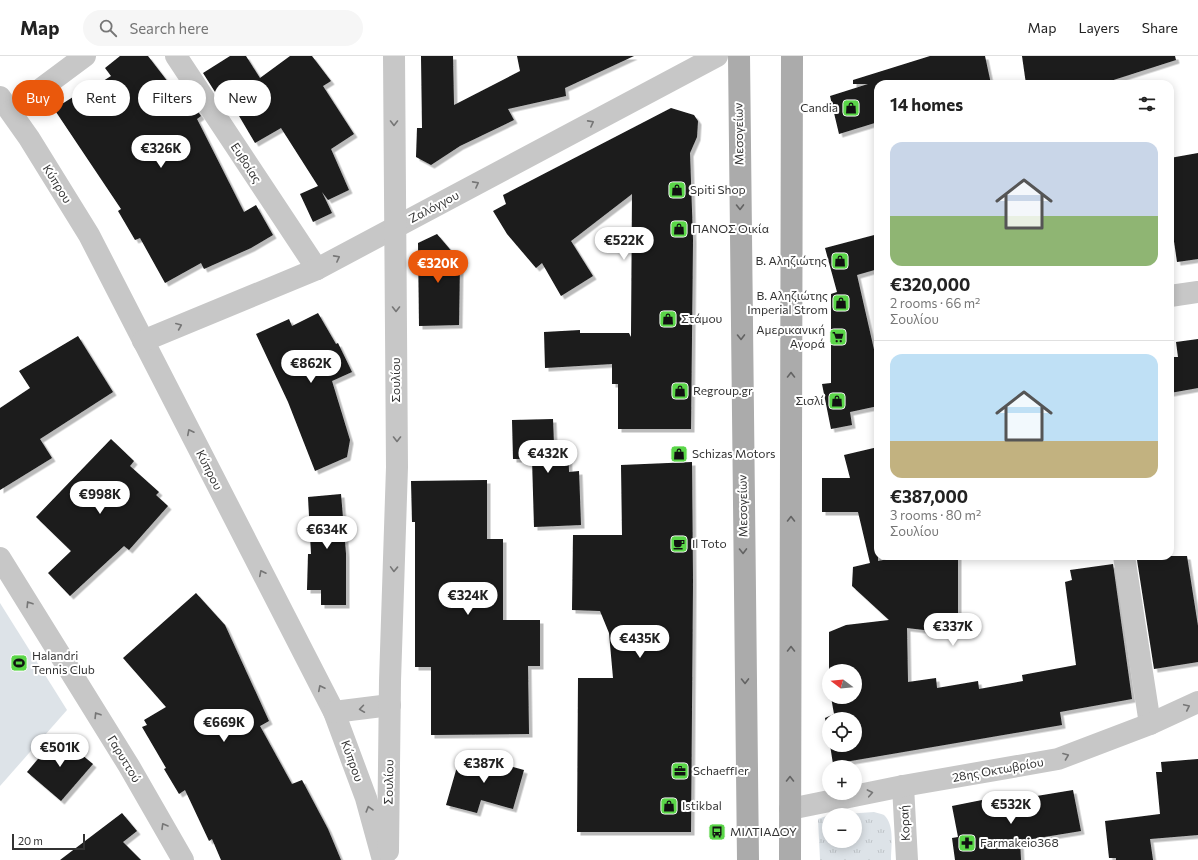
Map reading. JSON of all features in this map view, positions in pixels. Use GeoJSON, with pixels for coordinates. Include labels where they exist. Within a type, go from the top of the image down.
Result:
{"type":"FeatureCollection","features":[{"type":"Feature","properties":{"kind":"main road","name":"Μεσογείων"},"geometry":{"type":"LineString","coordinates":[[738,56],[748,860]]}},
{"type":"Feature","properties":{"kind":"main road"},"geometry":{"type":"LineString","coordinates":[[790,860],[792,56]]}},
{"type":"Feature","properties":{"kind":"street"},"geometry":{"type":"LineString","coordinates":[[5,104],[85,56]]}},
{"type":"Feature","properties":{"kind":"street","name":"Ευβοίας"},"geometry":{"type":"LineString","coordinates":[[176,56],[317,269]]}},
{"type":"Feature","properties":{"kind":"street","name":"Σουλίου"},"geometry":{"type":"LineString","coordinates":[[388,860],[390,705],[397,467],[394,56]]}},
{"type":"Feature","properties":{"kind":"street","name":"Ζαλόγγου"},"geometry":{"type":"LineString","coordinates":[[143,341],[317,269],[717,56]]}},
{"type":"Feature","properties":{"kind":"street","name":"Κύπρου"},"geometry":{"type":"LineString","coordinates":[[5,104],[89,235],[334,712],[366,798],[383,860]]}},
{"type":"Feature","properties":{"kind":"street"},"geometry":{"type":"LineString","coordinates":[[1174,295],[1198,292]]}},
{"type":"Feature","properties":{"kind":"street","name":"Γαρυττού"},"geometry":{"type":"LineString","coordinates":[[0,558],[129,766],[183,860]]}},
{"type":"Feature","properties":{"kind":"street"},"geometry":{"type":"LineString","coordinates":[[1125,560],[1150,724]]}},
{"type":"Feature","properties":{"kind":"street","name":"28ης Οκτωβρίου"},"geometry":{"type":"LineString","coordinates":[[790,809],[903,786],[1058,759],[1150,724],[1198,702]]}},
{"type":"Feature","properties":{"kind":"street"},"geometry":{"type":"LineString","coordinates":[[334,712],[390,705]]}},
{"type":"Feature","properties":{"kind":"street","name":"Κοραή"},"geometry":{"type":"LineString","coordinates":[[903,786],[907,860]]}},
{"type":"Feature","properties":{"kind":"green space","name":"Halandri Tennis Club"},"geometry":{"type":"Polygon","coordinates":[[[0,603],[67,710],[0,786],[0,603]]]}},
{"type":"Feature","properties":{"kind":"green space"},"geometry":{"type":"Polygon","coordinates":[[[874,812],[884,815],[887,819],[890,824],[892,836],[891,860],[820,860],[818,819],[822,818],[822,848],[862,848],[862,813],[874,812]]]}},
{"type":"Feature","properties":{"kind":"building"},"geometry":{"type":"Polygon","coordinates":[[[120,56],[148,56],[167,80],[138,80],[138,116],[201,116],[197,119],[244,212],[256,205],[273,235],[251,248],[204,269],[201,263],[165,283],[140,238],[135,240],[118,211],[121,209],[59,116],[64,116],[64,103],[72,98],[72,116],[130,116],[130,80],[105,80],[111,76],[105,68],[120,56]]]}},
{"type":"Feature","properties":{"kind":"building"},"geometry":{"type":"Polygon","coordinates":[[[230,56],[246,56],[260,78],[290,56],[312,56],[331,81],[323,86],[354,134],[331,149],[349,190],[328,200],[322,192],[332,213],[313,222],[300,194],[318,186],[281,128],[255,143],[239,116],[271,116],[271,80],[214,80],[214,90],[203,73],[230,56]]]}},
{"type":"Feature","properties":{"kind":"building"},"geometry":{"type":"Polygon","coordinates":[[[421,56],[453,56],[454,105],[520,71],[517,56],[634,56],[565,88],[566,96],[508,109],[514,120],[460,146],[431,165],[416,157],[417,128],[422,128],[421,56]]]}},
{"type":"Feature","properties":{"kind":"building"},"geometry":{"type":"Polygon","coordinates":[[[930,56],[985,56],[990,80],[874,80],[874,123],[839,134],[830,96],[868,84],[853,84],[853,80],[930,56]]]}},
{"type":"Feature","properties":{"kind":"building"},"geometry":{"type":"Polygon","coordinates":[[[1022,56],[1175,56],[1176,60],[1114,80],[1025,80],[1022,56]]]}},
{"type":"Feature","properties":{"kind":"building"},"geometry":{"type":"Polygon","coordinates":[[[671,108],[694,115],[698,121],[697,137],[690,153],[693,240],[691,429],[618,429],[618,384],[612,384],[612,364],[545,368],[544,332],[580,330],[580,333],[629,333],[631,337],[632,194],[571,241],[593,276],[561,296],[542,263],[536,268],[507,234],[493,211],[506,204],[503,195],[671,108]]]}},
{"type":"Feature","properties":{"kind":"building"},"geometry":{"type":"Polygon","coordinates":[[[1198,153],[1198,259],[1177,262],[1174,241],[1174,157],[1198,153]]]}},
{"type":"Feature","properties":{"kind":"building"},"geometry":{"type":"Polygon","coordinates":[[[437,234],[460,261],[459,325],[419,326],[418,243],[437,234]]]}},
{"type":"Feature","properties":{"kind":"building"},"geometry":{"type":"Polygon","coordinates":[[[874,235],[874,270],[857,275],[874,349],[874,407],[850,412],[852,425],[831,429],[822,384],[831,383],[831,294],[837,292],[825,248],[874,235]]]}},
{"type":"Feature","properties":{"kind":"building"},"geometry":{"type":"Polygon","coordinates":[[[318,313],[336,344],[338,343],[352,372],[332,381],[350,440],[347,457],[315,471],[288,402],[256,334],[289,319],[292,326],[318,313]]]}},
{"type":"Feature","properties":{"kind":"building"},"geometry":{"type":"Polygon","coordinates":[[[78,336],[113,392],[40,439],[52,458],[0,490],[0,408],[30,388],[19,371],[78,336]]]}},
{"type":"Feature","properties":{"kind":"building"},"geometry":{"type":"Polygon","coordinates":[[[1198,339],[1198,388],[1174,392],[1174,357],[1178,357],[1176,342],[1198,339]]]}},
{"type":"Feature","properties":{"kind":"building"},"geometry":{"type":"Polygon","coordinates":[[[553,419],[554,445],[568,445],[569,472],[579,471],[581,525],[534,527],[532,459],[513,459],[512,420],[553,419]]]}},
{"type":"Feature","properties":{"kind":"building"},"geometry":{"type":"Polygon","coordinates":[[[111,439],[134,461],[130,466],[159,492],[156,495],[168,506],[129,550],[124,546],[70,596],[48,573],[71,551],[36,517],[111,439]]]}},
{"type":"Feature","properties":{"kind":"building"},"geometry":{"type":"Polygon","coordinates":[[[874,448],[874,560],[958,560],[958,634],[907,628],[908,682],[936,678],[937,688],[978,681],[979,689],[1023,681],[1022,675],[1076,665],[1065,582],[1072,580],[1070,570],[1113,564],[1132,699],[1060,712],[1062,725],[856,760],[832,760],[831,752],[862,752],[862,712],[834,712],[832,704],[862,704],[862,664],[829,664],[829,632],[846,625],[889,620],[852,586],[853,567],[870,563],[858,512],[822,512],[822,478],[850,478],[844,455],[874,448]]]}},
{"type":"Feature","properties":{"kind":"building"},"geometry":{"type":"Polygon","coordinates":[[[692,462],[693,581],[691,832],[577,832],[578,678],[613,678],[609,633],[600,611],[572,610],[573,535],[622,535],[621,465],[692,462]]]}},
{"type":"Feature","properties":{"kind":"building"},"geometry":{"type":"Polygon","coordinates":[[[487,480],[487,539],[503,539],[503,620],[540,620],[540,666],[528,666],[529,734],[431,735],[431,667],[415,667],[415,522],[412,522],[411,481],[487,480]]]}},
{"type":"Feature","properties":{"kind":"building"},"geometry":{"type":"Polygon","coordinates":[[[341,494],[346,554],[346,605],[321,605],[321,590],[307,590],[308,554],[311,554],[308,497],[341,494]]]}},
{"type":"Feature","properties":{"kind":"building"},"geometry":{"type":"Polygon","coordinates":[[[1174,556],[1187,556],[1198,626],[1198,662],[1154,669],[1137,560],[1174,560],[1174,556]]]}},
{"type":"Feature","properties":{"kind":"building"},"geometry":{"type":"Polygon","coordinates":[[[196,593],[225,625],[269,721],[260,726],[292,784],[302,780],[328,829],[341,860],[221,860],[212,839],[209,841],[185,790],[179,794],[164,769],[166,768],[142,727],[147,725],[144,720],[166,707],[123,658],[196,593]]]}},
{"type":"Feature","properties":{"kind":"building"},"geometry":{"type":"Polygon","coordinates":[[[58,735],[93,764],[61,801],[27,772],[58,735]]]}},
{"type":"Feature","properties":{"kind":"building"},"geometry":{"type":"Polygon","coordinates":[[[461,753],[524,770],[513,809],[481,800],[477,813],[446,805],[461,753]]]}},
{"type":"Feature","properties":{"kind":"building"},"geometry":{"type":"Polygon","coordinates":[[[1198,759],[1198,835],[1150,839],[1153,860],[1116,860],[1116,858],[1109,858],[1105,821],[1160,814],[1156,772],[1162,772],[1161,762],[1198,759]]]}},
{"type":"Feature","properties":{"kind":"building"},"geometry":{"type":"Polygon","coordinates":[[[1073,790],[1081,831],[1020,841],[1021,860],[955,860],[952,838],[958,837],[952,806],[982,800],[983,805],[1073,790]]]}},
{"type":"Feature","properties":{"kind":"building"},"geometry":{"type":"Polygon","coordinates":[[[122,813],[137,831],[123,842],[141,860],[60,860],[122,813]]]}},
{"type":"Feature","properties":{"kind":"place","name":"Candia"},"geometry":{"type":"Point","coordinates":[851,108]}},
{"type":"Feature","properties":{"kind":"place","name":"Spiti Shop"},"geometry":{"type":"Point","coordinates":[677,190]}},
{"type":"Feature","properties":{"kind":"place","name":"ΠΑΝΟΣ Οικία"},"geometry":{"type":"Point","coordinates":[679,229]}},
{"type":"Feature","properties":{"kind":"place","name":"Β. Αληζιώτης"},"geometry":{"type":"Point","coordinates":[840,261]}},
{"type":"Feature","properties":{"kind":"place","name":"Β. Αληζιώτης Imperial Strom"},"geometry":{"type":"Point","coordinates":[841,303]}},
{"type":"Feature","properties":{"kind":"place","name":"Στάμου"},"geometry":{"type":"Point","coordinates":[668,319]}},
{"type":"Feature","properties":{"kind":"place","name":"Αμερικανική Αγορά"},"geometry":{"type":"Point","coordinates":[838,337]}},
{"type":"Feature","properties":{"kind":"place","name":"Regroup.gr"},"geometry":{"type":"Point","coordinates":[680,391]}},
{"type":"Feature","properties":{"kind":"place","name":"Σισλί"},"geometry":{"type":"Point","coordinates":[837,401]}},
{"type":"Feature","properties":{"kind":"place","name":"Schizas Motors"},"geometry":{"type":"Point","coordinates":[679,454]}},
{"type":"Feature","properties":{"kind":"place","name":"Il Toto"},"geometry":{"type":"Point","coordinates":[679,544]}},
{"type":"Feature","properties":{"kind":"place","name":"Halandri Tennis Club"},"geometry":{"type":"Point","coordinates":[19,663]}},
{"type":"Feature","properties":{"kind":"place","name":"Schaeffler"},"geometry":{"type":"Point","coordinates":[680,771]}},
{"type":"Feature","properties":{"kind":"place","name":"Istikbal"},"geometry":{"type":"Point","coordinates":[669,806]}},
{"type":"Feature","properties":{"kind":"place","name":"ΜΙΛΤΙΑΔΟΥ"},"geometry":{"type":"Point","coordinates":[717,832]}},
{"type":"Feature","properties":{"kind":"place","name":"Farmakeio368"},"geometry":{"type":"Point","coordinates":[967,843]}}]}
